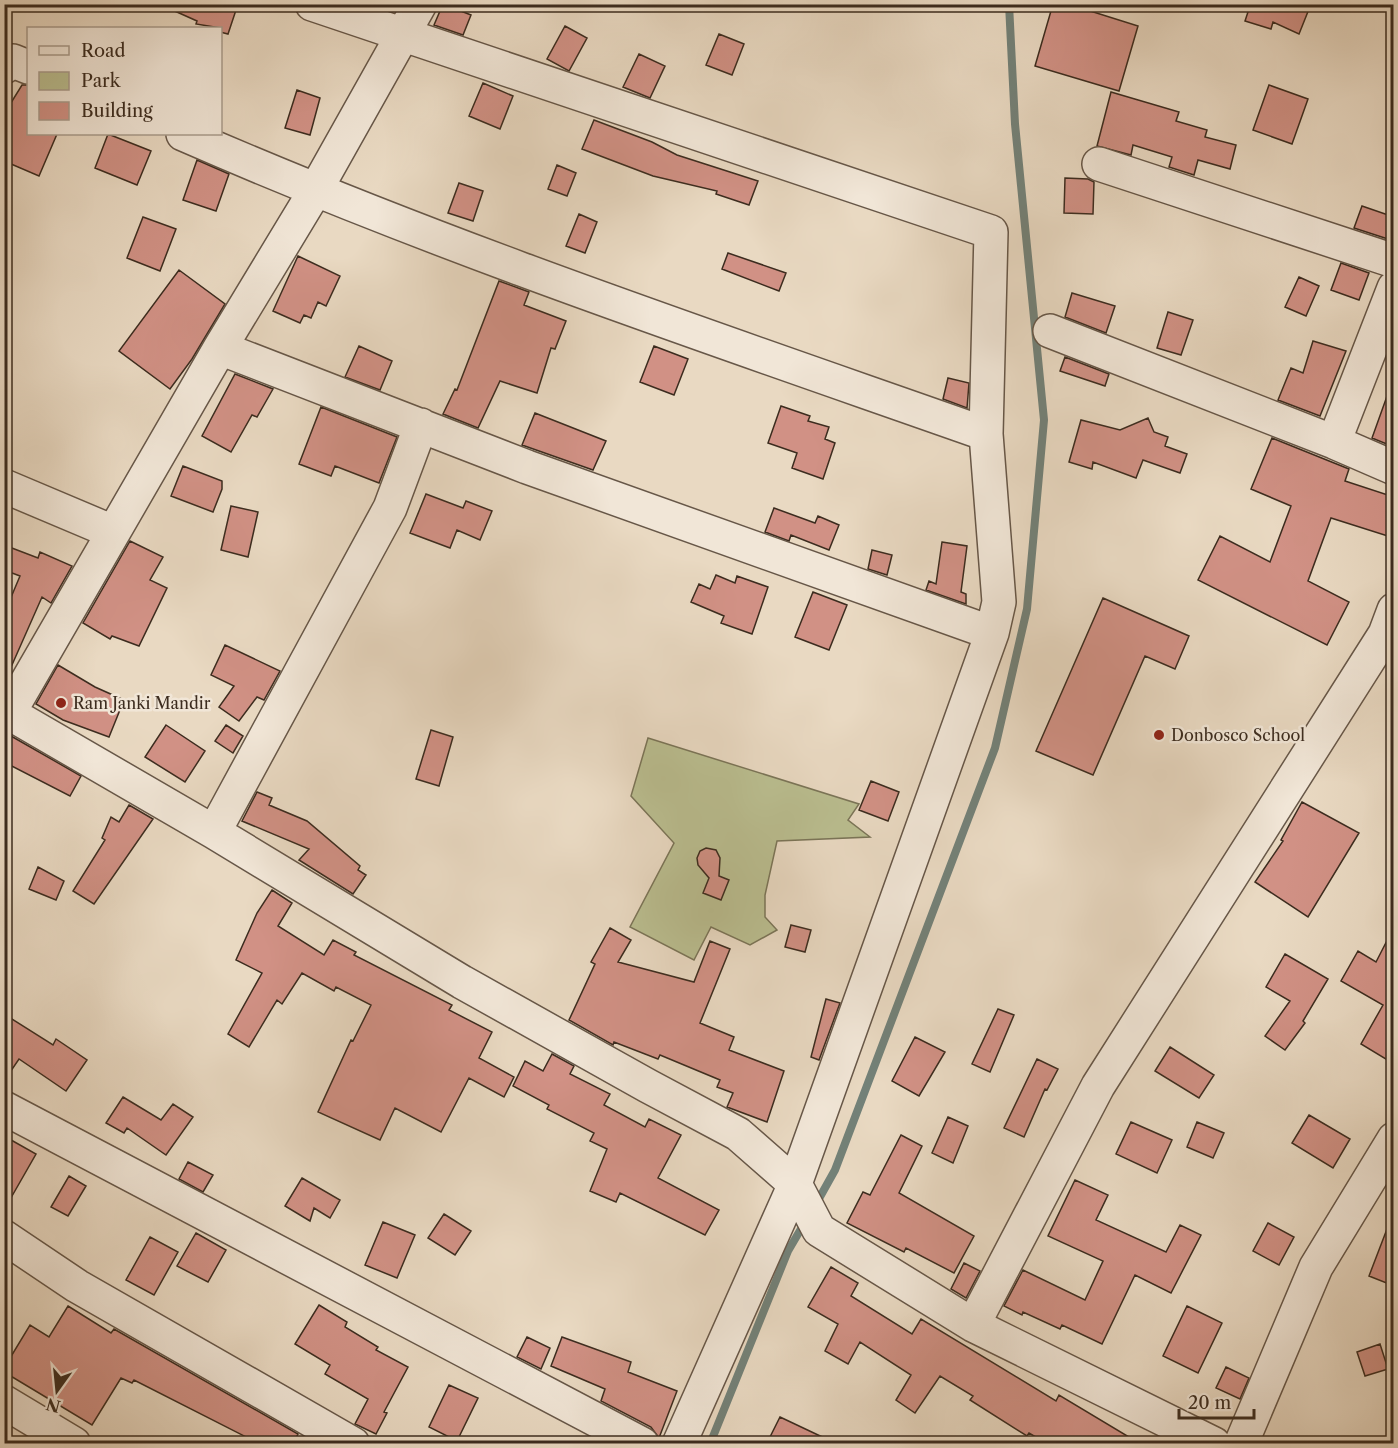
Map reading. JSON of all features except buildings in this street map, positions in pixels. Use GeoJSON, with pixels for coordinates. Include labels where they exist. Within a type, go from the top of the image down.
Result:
{"type":"FeatureCollection","features":[{"type":"Feature","properties":{"kind":"street"},"geometry":{"type":"LineString","coordinates":[[312,4],[991,232],[986,434],[999,602],[992,633],[795,1184],[679,1443]]}},
{"type":"Feature","properties":{"kind":"street"},"geometry":{"type":"LineString","coordinates":[[420,4],[315,191],[220,348],[7,716],[214,832],[462,982],[738,1134],[795,1184],[819,1230],[974,1325],[1214,1443]]}},
{"type":"Feature","properties":{"kind":"street"},"geometry":{"type":"LineString","coordinates":[[4,67],[12,60],[27,67]]}},
{"type":"Feature","properties":{"kind":"street"},"geometry":{"type":"LineString","coordinates":[[185,135],[315,191],[696,332],[986,434]]}},
{"type":"Feature","properties":{"kind":"street"},"geometry":{"type":"LineString","coordinates":[[1099,164],[1394,261]]}},
{"type":"Feature","properties":{"kind":"street"},"geometry":{"type":"LineString","coordinates":[[1334,442],[1394,288]]}},
{"type":"Feature","properties":{"kind":"street"},"geometry":{"type":"LineString","coordinates":[[1050,331],[1334,442],[1394,468]]}},
{"type":"Feature","properties":{"kind":"street"},"geometry":{"type":"LineString","coordinates":[[220,348],[538,471],[992,633]]}},
{"type":"Feature","properties":{"kind":"street"},"geometry":{"type":"LineString","coordinates":[[214,832],[390,508],[421,425]]}},
{"type":"Feature","properties":{"kind":"street"},"geometry":{"type":"LineString","coordinates":[[4,486],[113,532]]}},
{"type":"Feature","properties":{"kind":"street"},"geometry":{"type":"LineString","coordinates":[[974,1325],[1098,1086],[1385,634],[1394,610]]}},
{"type":"Feature","properties":{"kind":"street"},"geometry":{"type":"LineString","coordinates":[[4,1108],[642,1443]]}},
{"type":"Feature","properties":{"kind":"street"},"geometry":{"type":"LineString","coordinates":[[1241,1443],[1316,1268],[1394,1139]]}},
{"type":"Feature","properties":{"kind":"street"},"geometry":{"type":"LineString","coordinates":[[4,1237],[77,1286],[353,1443]]}},
{"type":"Feature","properties":{"kind":"street"},"geometry":{"type":"LineString","coordinates":[[4,1402],[74,1443]]}},
{"type":"Feature","properties":{"kind":"green space"},"geometry":{"type":"Polygon","coordinates":[[[648,738],[859,804],[848,820],[870,837],[777,841],[765,895],[765,917],[777,930],[750,945],[711,927],[694,960],[630,927],[674,843],[631,796],[648,738]]]}},
{"type":"Feature","properties":{"kind":"waterway"},"geometry":{"type":"LineString","coordinates":[[816,1204],[835,1170],[995,748],[1027,609],[1044,420],[1015,124],[1009,4]]}},
{"type":"Feature","properties":{"kind":"waterway"},"geometry":{"type":"LineString","coordinates":[[710,1444],[788,1251],[805,1222]]}},
{"type":"Feature","properties":{"kind":"place","name":"Ram Janki Mandir"},"geometry":{"type":"Point","coordinates":[61,703]}},
{"type":"Feature","properties":{"kind":"place","name":"Donbosco School"},"geometry":{"type":"Point","coordinates":[1159,735]}}]}
